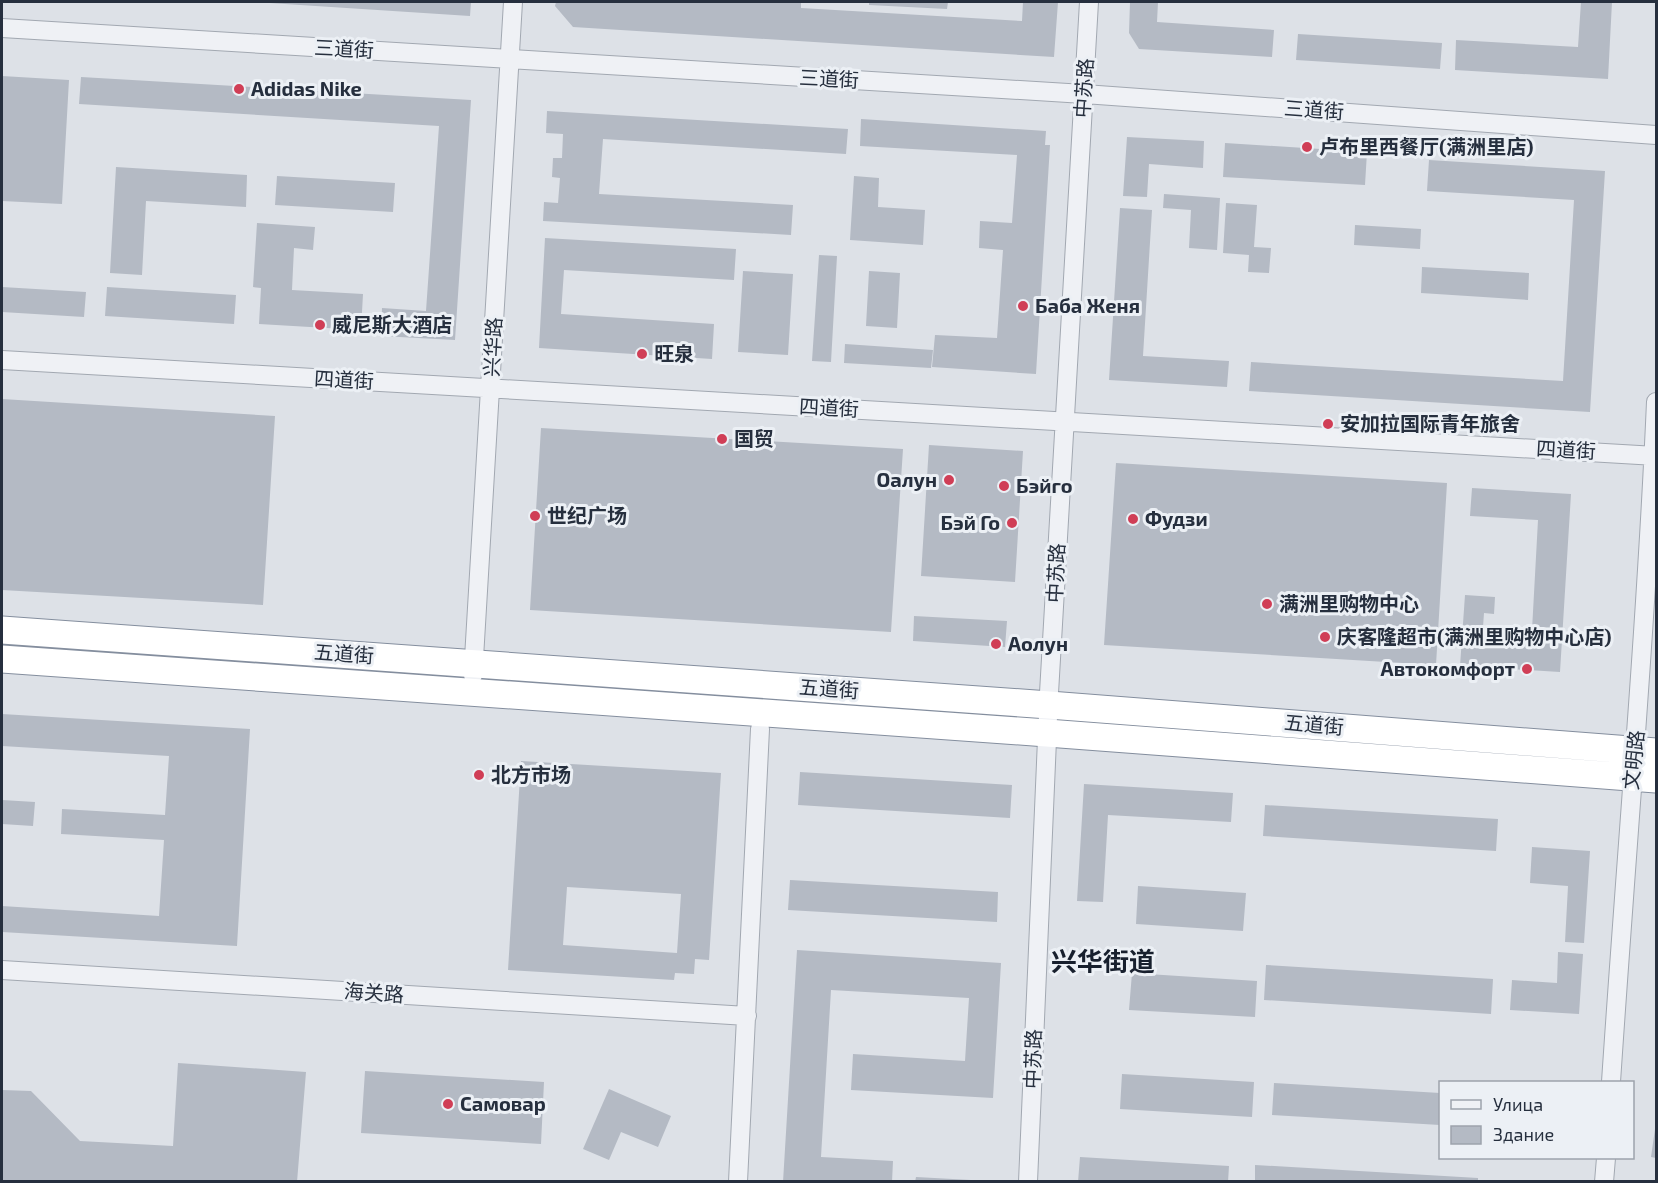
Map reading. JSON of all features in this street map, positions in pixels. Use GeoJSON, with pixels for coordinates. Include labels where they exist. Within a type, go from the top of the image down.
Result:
{"type":"FeatureCollection","features":[{"type":"Feature","properties":{"kind":"highway","name":"五道街"},"geometry":{"type":"LineString","coordinates":[[2,630],[1049,705],[1646,751]]}},
{"type":"Feature","properties":{"kind":"highway","name":"五道街"},"geometry":{"type":"LineString","coordinates":[[2,659],[1644,778]]}},
{"type":"Feature","properties":{"kind":"street","name":"兴华路"},"geometry":{"type":"LineString","coordinates":[[472,692],[513,2]]}},
{"type":"Feature","properties":{"kind":"street","name":"中苏路"},"geometry":{"type":"LineString","coordinates":[[1028,1182],[1047,733],[1089,2]]}},
{"type":"Feature","properties":{"kind":"street","name":"三道街"},"geometry":{"type":"LineString","coordinates":[[2,28],[1084,94],[1656,135]]}},
{"type":"Feature","properties":{"kind":"street","name":"四道街"},"geometry":{"type":"LineString","coordinates":[[2,360],[1655,456]]}},
{"type":"Feature","properties":{"kind":"street","name":"文明路"},"geometry":{"type":"LineString","coordinates":[[1611,1081],[1646,751],[1656,402]]}},
{"type":"Feature","properties":{"kind":"street"},"geometry":{"type":"LineString","coordinates":[[738,1182],[760,729]]}},
{"type":"Feature","properties":{"kind":"street","name":"海关路"},"geometry":{"type":"LineString","coordinates":[[2,970],[747,1016]]}},
{"type":"Feature","properties":{"kind":"street"},"geometry":{"type":"LineString","coordinates":[[1604,1182],[1606,1159]]}},
{"type":"Feature","properties":{"kind":"building"},"geometry":{"type":"Polygon","coordinates":[[[254,2],[471,2],[470,16],[254,2]]]}},
{"type":"Feature","properties":{"kind":"building"},"geometry":{"type":"Polygon","coordinates":[[[556,2],[801,2],[801,8],[1022,21],[1023,2],[1058,2],[1054,57],[573,27],[555,6],[556,2]]]}},
{"type":"Feature","properties":{"kind":"building"},"geometry":{"type":"Polygon","coordinates":[[[869,2],[948,2],[947,9],[869,5],[869,2]]]}},
{"type":"Feature","properties":{"kind":"building"},"geometry":{"type":"Polygon","coordinates":[[[1130,2],[1158,2],[1157,22],[1274,30],[1272,57],[1139,49],[1129,33],[1130,2]]]}},
{"type":"Feature","properties":{"kind":"building"},"geometry":{"type":"Polygon","coordinates":[[[1581,2],[1612,2],[1608,79],[1455,70],[1456,40],[1578,47],[1581,2]]]}},
{"type":"Feature","properties":{"kind":"building"},"geometry":{"type":"Polygon","coordinates":[[[1298,34],[1442,43],[1440,69],[1296,60],[1298,34]]]}},
{"type":"Feature","properties":{"kind":"building"},"geometry":{"type":"Polygon","coordinates":[[[2,76],[69,80],[62,204],[2,201],[2,76]]]}},
{"type":"Feature","properties":{"kind":"building"},"geometry":{"type":"Polygon","coordinates":[[[81,77],[471,100],[455,340],[381,336],[382,308],[426,311],[439,126],[79,104],[81,77]]]}},
{"type":"Feature","properties":{"kind":"building"},"geometry":{"type":"Polygon","coordinates":[[[547,111],[848,129],[846,154],[603,139],[599,194],[793,205],[791,235],[543,221],[544,202],[558,203],[560,178],[552,177],[553,158],[562,158],[563,134],[546,133],[547,111]]]}},
{"type":"Feature","properties":{"kind":"building"},"geometry":{"type":"Polygon","coordinates":[[[861,119],[1046,131],[1045,145],[1050,145],[1036,374],[932,367],[935,335],[997,338],[1003,250],[979,248],[980,221],[1012,223],[1017,155],[860,146],[861,119]]]}},
{"type":"Feature","properties":{"kind":"building"},"geometry":{"type":"Polygon","coordinates":[[[1127,137],[1204,141],[1203,168],[1149,164],[1147,197],[1123,196],[1127,137]]]}},
{"type":"Feature","properties":{"kind":"building"},"geometry":{"type":"Polygon","coordinates":[[[1225,143],[1367,152],[1365,185],[1223,177],[1225,143]]]}},
{"type":"Feature","properties":{"kind":"building"},"geometry":{"type":"Polygon","coordinates":[[[1429,160],[1605,171],[1590,412],[1249,391],[1251,362],[1563,381],[1574,200],[1427,191],[1429,160]]]}},
{"type":"Feature","properties":{"kind":"building"},"geometry":{"type":"Polygon","coordinates":[[[116,167],[247,175],[246,207],[146,201],[142,275],[110,273],[116,167]]]}},
{"type":"Feature","properties":{"kind":"building"},"geometry":{"type":"Polygon","coordinates":[[[277,176],[395,183],[393,212],[275,205],[277,176]]]}},
{"type":"Feature","properties":{"kind":"building"},"geometry":{"type":"Polygon","coordinates":[[[854,176],[879,178],[878,207],[925,210],[923,245],[850,240],[854,176]]]}},
{"type":"Feature","properties":{"kind":"building"},"geometry":{"type":"Polygon","coordinates":[[[1164,194],[1220,198],[1217,250],[1189,248],[1191,210],[1163,208],[1164,194]]]}},
{"type":"Feature","properties":{"kind":"building"},"geometry":{"type":"Polygon","coordinates":[[[1226,203],[1257,205],[1254,247],[1271,248],[1269,273],[1248,272],[1249,255],[1223,253],[1226,203]]]}},
{"type":"Feature","properties":{"kind":"building"},"geometry":{"type":"Polygon","coordinates":[[[1120,208],[1152,210],[1143,356],[1229,361],[1227,387],[1109,380],[1120,208]]]}},
{"type":"Feature","properties":{"kind":"building"},"geometry":{"type":"Polygon","coordinates":[[[257,223],[315,227],[313,250],[294,248],[292,290],[363,294],[361,330],[259,324],[261,288],[253,287],[257,223]]]}},
{"type":"Feature","properties":{"kind":"building"},"geometry":{"type":"Polygon","coordinates":[[[1355,225],[1421,229],[1420,249],[1354,245],[1355,225]]]}},
{"type":"Feature","properties":{"kind":"building"},"geometry":{"type":"Polygon","coordinates":[[[545,238],[736,249],[734,280],[564,270],[561,314],[714,324],[712,359],[539,348],[545,238]]]}},
{"type":"Feature","properties":{"kind":"building"},"geometry":{"type":"Polygon","coordinates":[[[819,255],[837,256],[831,362],[812,361],[819,255]]]}},
{"type":"Feature","properties":{"kind":"building"},"geometry":{"type":"Polygon","coordinates":[[[1422,267],[1529,273],[1528,300],[1421,293],[1422,267]]]}},
{"type":"Feature","properties":{"kind":"building"},"geometry":{"type":"Polygon","coordinates":[[[743,271],[793,274],[788,355],[738,352],[743,271]]]}},
{"type":"Feature","properties":{"kind":"building"},"geometry":{"type":"Polygon","coordinates":[[[869,271],[900,273],[897,328],[866,326],[869,271]]]}},
{"type":"Feature","properties":{"kind":"building"},"geometry":{"type":"Polygon","coordinates":[[[2,287],[86,292],[84,317],[2,312],[2,287]]]}},
{"type":"Feature","properties":{"kind":"building"},"geometry":{"type":"Polygon","coordinates":[[[107,287],[236,295],[234,324],[105,316],[107,287]]]}},
{"type":"Feature","properties":{"kind":"building"},"geometry":{"type":"Polygon","coordinates":[[[845,344],[933,350],[931,368],[844,363],[845,344]]]}},
{"type":"Feature","properties":{"kind":"building"},"geometry":{"type":"Polygon","coordinates":[[[2,399],[275,416],[263,605],[2,590],[2,399]]]}},
{"type":"Feature","properties":{"kind":"building"},"geometry":{"type":"Polygon","coordinates":[[[541,428],[903,449],[891,632],[530,610],[541,428]]]}},
{"type":"Feature","properties":{"kind":"building"},"geometry":{"type":"Polygon","coordinates":[[[929,445],[1023,451],[1015,582],[921,576],[929,445]]]}},
{"type":"Feature","properties":{"kind":"building"},"geometry":{"type":"Polygon","coordinates":[[[1116,463],[1447,483],[1436,665],[1104,645],[1116,463]]]}},
{"type":"Feature","properties":{"kind":"building"},"geometry":{"type":"Polygon","coordinates":[[[1472,488],[1571,494],[1560,672],[1460,666],[1465,595],[1495,597],[1494,614],[1484,613],[1483,627],[1532,630],[1538,520],[1470,516],[1472,488]]]}},
{"type":"Feature","properties":{"kind":"building"},"geometry":{"type":"Polygon","coordinates":[[[914,616],[1007,621],[1005,647],[913,641],[914,616]]]}},
{"type":"Feature","properties":{"kind":"building"},"geometry":{"type":"Polygon","coordinates":[[[2,714],[250,729],[237,946],[2,932],[2,906],[159,916],[164,840],[61,834],[62,809],[165,815],[169,756],[2,746],[2,714]]]}},
{"type":"Feature","properties":{"kind":"building"},"geometry":{"type":"Polygon","coordinates":[[[521,761],[721,773],[709,960],[695,959],[694,974],[675,973],[674,980],[508,970],[521,761]],[[567,887],[563,945],[677,953],[681,894],[567,887]]]}},
{"type":"Feature","properties":{"kind":"building"},"geometry":{"type":"Polygon","coordinates":[[[800,772],[1012,785],[1010,818],[798,805],[800,772]]]}},
{"type":"Feature","properties":{"kind":"building"},"geometry":{"type":"Polygon","coordinates":[[[1084,784],[1233,793],[1231,822],[1108,815],[1103,902],[1077,901],[1084,784]]]}},
{"type":"Feature","properties":{"kind":"building"},"geometry":{"type":"Polygon","coordinates":[[[2,800],[35,802],[33,826],[2,824],[2,800]]]}},
{"type":"Feature","properties":{"kind":"building"},"geometry":{"type":"Polygon","coordinates":[[[1265,805],[1498,819],[1496,851],[1263,836],[1265,805]]]}},
{"type":"Feature","properties":{"kind":"building"},"geometry":{"type":"Polygon","coordinates":[[[1532,847],[1590,851],[1584,943],[1565,942],[1568,886],[1530,883],[1532,847]]]}},
{"type":"Feature","properties":{"kind":"building"},"geometry":{"type":"Polygon","coordinates":[[[790,880],[998,892],[997,922],[788,910],[790,880]]]}},
{"type":"Feature","properties":{"kind":"building"},"geometry":{"type":"Polygon","coordinates":[[[1138,886],[1246,893],[1243,931],[1136,924],[1138,886]]]}},
{"type":"Feature","properties":{"kind":"building"},"geometry":{"type":"Polygon","coordinates":[[[797,950],[1001,963],[993,1098],[851,1090],[853,1054],[965,1061],[969,998],[831,990],[821,1157],[893,1161],[892,1182],[783,1182],[797,950]]]}},
{"type":"Feature","properties":{"kind":"building"},"geometry":{"type":"Polygon","coordinates":[[[1558,952],[1583,954],[1579,1014],[1510,1010],[1512,980],[1557,983],[1558,952]]]}},
{"type":"Feature","properties":{"kind":"building"},"geometry":{"type":"Polygon","coordinates":[[[1266,965],[1493,979],[1491,1014],[1264,1000],[1266,965]]]}},
{"type":"Feature","properties":{"kind":"building"},"geometry":{"type":"Polygon","coordinates":[[[1132,973],[1257,981],[1255,1017],[1129,1010],[1132,973]]]}},
{"type":"Feature","properties":{"kind":"building"},"geometry":{"type":"Polygon","coordinates":[[[178,1063],[306,1072],[297,1182],[4,1182],[2,1178],[2,1090],[31,1091],[80,1141],[173,1146],[178,1063]]]}},
{"type":"Feature","properties":{"kind":"building"},"geometry":{"type":"Polygon","coordinates":[[[365,1071],[544,1082],[541,1144],[361,1133],[365,1071]]]}},
{"type":"Feature","properties":{"kind":"building"},"geometry":{"type":"Polygon","coordinates":[[[1122,1074],[1254,1082],[1252,1117],[1120,1109],[1122,1074]]]}},
{"type":"Feature","properties":{"kind":"building"},"geometry":{"type":"Polygon","coordinates":[[[1274,1083],[1439,1093],[1439,1125],[1272,1115],[1274,1083]]]}},
{"type":"Feature","properties":{"kind":"building"},"geometry":{"type":"Polygon","coordinates":[[[609,1089],[671,1116],[658,1147],[621,1132],[609,1160],[583,1149],[609,1089]]]}},
{"type":"Feature","properties":{"kind":"building"},"geometry":{"type":"Polygon","coordinates":[[[1656,1130],[1656,1158],[1651,1157],[1656,1130]]]}},
{"type":"Feature","properties":{"kind":"building"},"geometry":{"type":"Polygon","coordinates":[[[1080,1157],[1229,1166],[1228,1182],[1078,1182],[1080,1157]]]}},
{"type":"Feature","properties":{"kind":"building"},"geometry":{"type":"Polygon","coordinates":[[[1255,1165],[1478,1178],[1478,1182],[1255,1182],[1255,1165]]]}},
{"type":"Feature","properties":{"kind":"building"},"geometry":{"type":"Polygon","coordinates":[[[916,1177],[971,1180],[971,1182],[915,1182],[916,1177]]]}},
{"type":"Feature","properties":{"kind":"place","name":"Adidas Nike"},"geometry":{"type":"Point","coordinates":[239,89]}},
{"type":"Feature","properties":{"kind":"place","name":"卢布里西餐厅(满洲里店)"},"geometry":{"type":"Point","coordinates":[1307,147]}},
{"type":"Feature","properties":{"kind":"place","name":"Баба Женя"},"geometry":{"type":"Point","coordinates":[1023,306]}},
{"type":"Feature","properties":{"kind":"place","name":"威尼斯大酒店"},"geometry":{"type":"Point","coordinates":[320,325]}},
{"type":"Feature","properties":{"kind":"place","name":"旺泉"},"geometry":{"type":"Point","coordinates":[642,354]}},
{"type":"Feature","properties":{"kind":"place","name":"安加拉国际青年旅舍"},"geometry":{"type":"Point","coordinates":[1328,424]}},
{"type":"Feature","properties":{"kind":"place","name":"国贸"},"geometry":{"type":"Point","coordinates":[722,439]}},
{"type":"Feature","properties":{"kind":"place","name":"Оалун"},"geometry":{"type":"Point","coordinates":[949,480]}},
{"type":"Feature","properties":{"kind":"place","name":"Бэйго"},"geometry":{"type":"Point","coordinates":[1004,486]}},
{"type":"Feature","properties":{"kind":"place","name":"世纪广场"},"geometry":{"type":"Point","coordinates":[535,516]}},
{"type":"Feature","properties":{"kind":"place","name":"Фудзи"},"geometry":{"type":"Point","coordinates":[1133,519]}},
{"type":"Feature","properties":{"kind":"place","name":"Бэй Го"},"geometry":{"type":"Point","coordinates":[1012,523]}},
{"type":"Feature","properties":{"kind":"place","name":"满洲里购物中心"},"geometry":{"type":"Point","coordinates":[1267,604]}},
{"type":"Feature","properties":{"kind":"place","name":"庆客隆超市(满洲里购物中心店)"},"geometry":{"type":"Point","coordinates":[1325,637]}},
{"type":"Feature","properties":{"kind":"place","name":"Аолун"},"geometry":{"type":"Point","coordinates":[996,644]}},
{"type":"Feature","properties":{"kind":"place","name":"Автокомфорт"},"geometry":{"type":"Point","coordinates":[1527,669]}},
{"type":"Feature","properties":{"kind":"place","name":"北方市场"},"geometry":{"type":"Point","coordinates":[479,775]}},
{"type":"Feature","properties":{"kind":"place","name":"Самовар"},"geometry":{"type":"Point","coordinates":[448,1104]}},
{"type":"Feature","properties":{"kind":"district","name":"兴华街道"},"geometry":{"type":"Point","coordinates":[1103,962]}}]}
